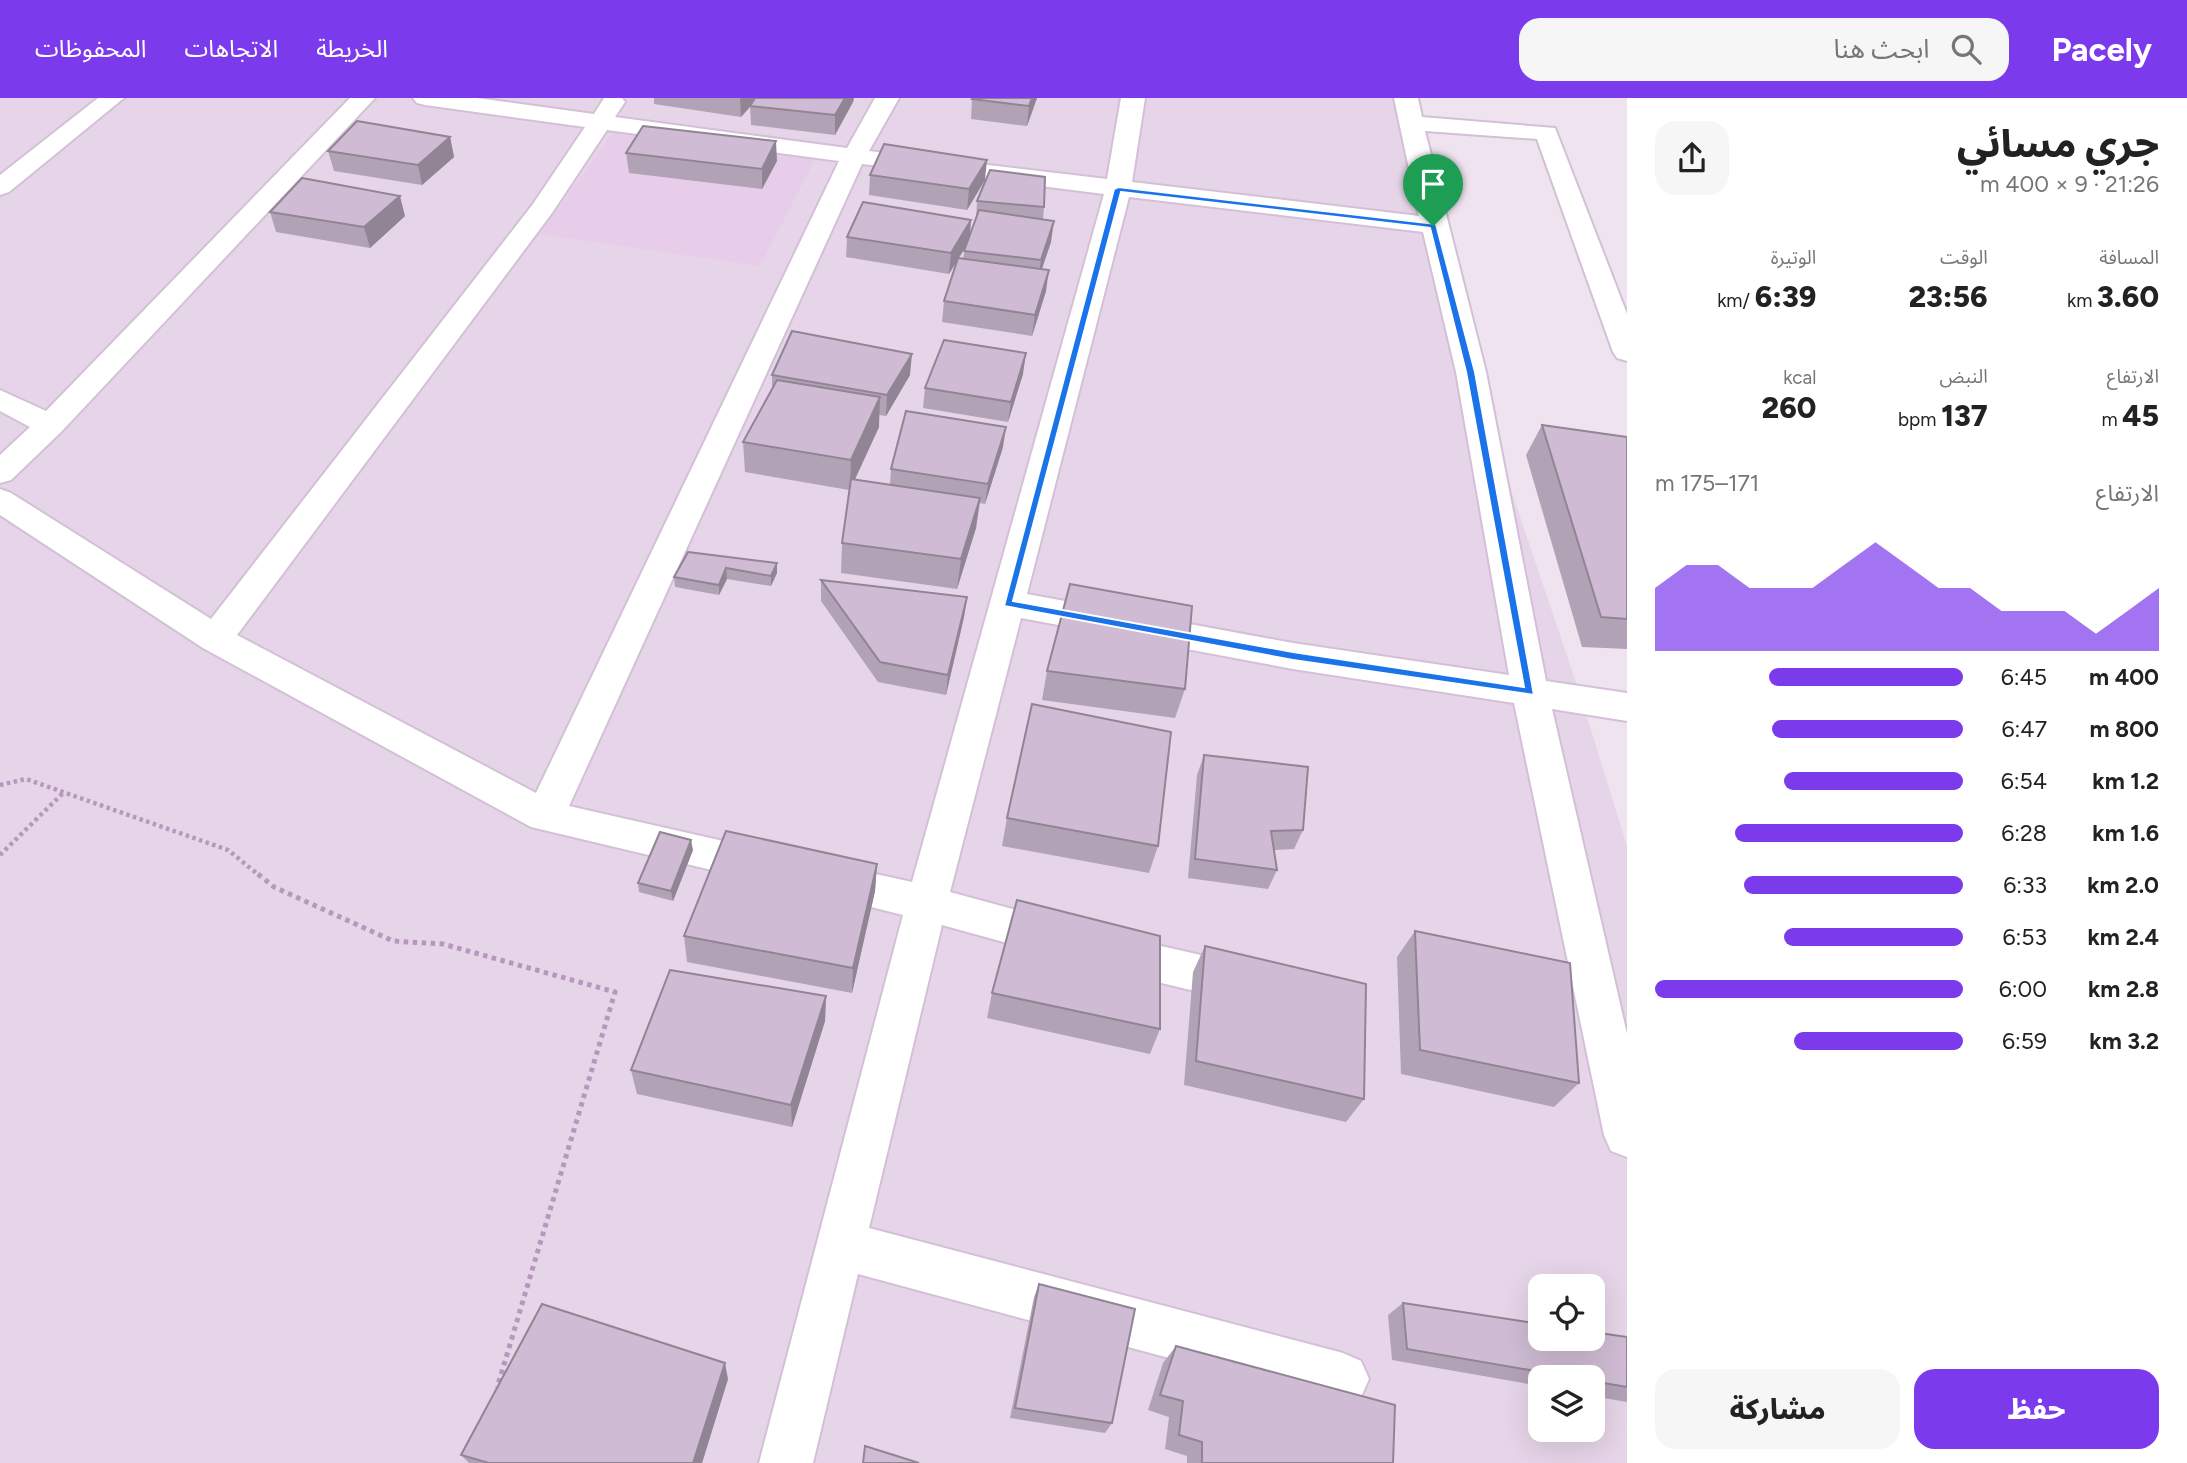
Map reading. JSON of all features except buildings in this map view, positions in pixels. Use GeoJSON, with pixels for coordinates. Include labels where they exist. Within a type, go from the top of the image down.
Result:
{"type":"FeatureCollection","features":[{"type":"Feature","properties":{"kind":"street"},"geometry":{"type":"LineString","coordinates":[[0,187],[112,98]]}},
{"type":"Feature","properties":{"kind":"street"},"geometry":{"type":"LineString","coordinates":[[0,473],[50,425],[363,98]]}},
{"type":"Feature","properties":{"kind":"street"},"geometry":{"type":"LineString","coordinates":[[425,98],[854,156],[1433,226]]}},
{"type":"Feature","properties":{"kind":"street"},"geometry":{"type":"LineString","coordinates":[[215,639],[543,208],[616,98]]}},
{"type":"Feature","properties":{"kind":"street"},"geometry":{"type":"LineString","coordinates":[[545,816],[854,156],[887,98]]}},
{"type":"Feature","properties":{"kind":"street"},"geometry":{"type":"LineString","coordinates":[[786,1463],[927,903],[1118,189],[1133,98]]}},
{"type":"Feature","properties":{"kind":"street"},"geometry":{"type":"LineString","coordinates":[[1627,352],[1547,133],[1410,111],[1433,226],[1471,372],[1530,692],[1627,1135]]}},
{"type":"Feature","properties":{"kind":"street"},"geometry":{"type":"LineString","coordinates":[[0,399],[50,425]]}},
{"type":"Feature","properties":{"kind":"street"},"geometry":{"type":"LineString","coordinates":[[0,500],[215,639],[545,816],[927,903],[1086,947],[1275,991]]}},
{"type":"Feature","properties":{"kind":"street"},"geometry":{"type":"LineString","coordinates":[[1007,603],[1293,656],[1627,708]]}},
{"type":"Feature","properties":{"kind":"street"},"geometry":{"type":"LineString","coordinates":[[841,1245],[1343,1379]]}},
{"type":"Feature","properties":{"kind":"path"},"geometry":{"type":"LineString","coordinates":[[0,785],[26,779],[228,850],[274,887],[393,941],[443,944],[615,992],[495,1398]]}},
{"type":"Feature","properties":{"kind":"path"},"geometry":{"type":"LineString","coordinates":[[0,855],[64,792]]}},
{"type":"Feature","properties":{"kind":"shaded area"},"geometry":{"type":"Polygon","coordinates":[[[0,98],[1404,98],[1471,372],[1580,694],[1627,846],[1627,1463],[0,1463],[0,98]]]}},
{"type":"Feature","properties":{"kind":"shaded area"},"geometry":{"type":"Polygon","coordinates":[[[616,128],[818,154],[760,266],[540,234],[616,128]]]}},
{"type":"Feature","properties":{"kind":"route"},"geometry":{"type":"LineString","coordinates":[[1118,189],[1433,226],[1471,372],[1530,692],[1293,656],[1007,603],[1118,189]]}}]}
